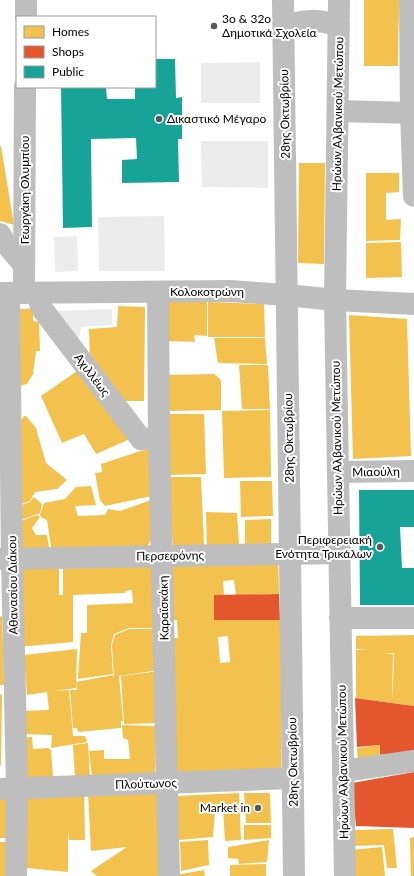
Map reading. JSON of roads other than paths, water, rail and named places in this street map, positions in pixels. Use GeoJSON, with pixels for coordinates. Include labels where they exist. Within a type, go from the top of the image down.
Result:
{"type":"FeatureCollection","features":[{"type":"Feature","properties":{"kind":"street"},"geometry":{"type":"LineString","coordinates":[[26,0],[26,16]]}},
{"type":"Feature","properties":{"kind":"street","name":"28ης Οκτωβρίου"},"geometry":{"type":"LineString","coordinates":[[283,0],[294,876]]}},
{"type":"Feature","properties":{"kind":"street","name":"Ηρώων Αλβανικού Μετώπου"},"geometry":{"type":"LineString","coordinates":[[339,0],[335,300],[345,876]]}},
{"type":"Feature","properties":{"kind":"street"},"geometry":{"type":"LineString","coordinates":[[410,0],[414,196]]}},
{"type":"Feature","properties":{"kind":"street"},"geometry":{"type":"LineString","coordinates":[[284,29],[292,24],[309,21],[324,22],[339,27]]}},
{"type":"Feature","properties":{"kind":"street","name":"Γεωργάκη Ολυμπίου"},"geometry":{"type":"LineString","coordinates":[[17,293],[24,265],[25,88]]}},
{"type":"Feature","properties":{"kind":"street"},"geometry":{"type":"LineString","coordinates":[[338,111],[413,113]]}},
{"type":"Feature","properties":{"kind":"street"},"geometry":{"type":"LineString","coordinates":[[0,234],[24,265]]}},
{"type":"Feature","properties":{"kind":"street","name":"Κολοκοτρώνη"},"geometry":{"type":"LineString","coordinates":[[17,293],[223,291],[335,300],[414,304]]}},
{"type":"Feature","properties":{"kind":"street","name":"Καραϊσκάκη"},"geometry":{"type":"LineString","coordinates":[[158,292],[159,438],[163,556],[169,876]]}},
{"type":"Feature","properties":{"kind":"street","name":"Αχιλλέως"},"geometry":{"type":"LineString","coordinates":[[17,293],[43,310],[141,439],[159,438]]}},
{"type":"Feature","properties":{"kind":"street","name":"Αθανασίου Διάκου"},"geometry":{"type":"LineString","coordinates":[[16,876],[9,788],[6,559],[17,293]]}},
{"type":"Feature","properties":{"kind":"street","name":"Μιαούλη"},"geometry":{"type":"LineString","coordinates":[[338,472],[414,471]]}},
{"type":"Feature","properties":{"kind":"street","name":"Περσεφόνης"},"geometry":{"type":"LineString","coordinates":[[6,559],[339,553]]}},
{"type":"Feature","properties":{"kind":"street"},"geometry":{"type":"LineString","coordinates":[[340,618],[414,618]]}},
{"type":"Feature","properties":{"kind":"street"},"geometry":{"type":"LineString","coordinates":[[343,771],[414,761]]}},
{"type":"Feature","properties":{"kind":"street","name":"Πλούτωνος"},"geometry":{"type":"LineString","coordinates":[[9,788],[293,778]]}},
{"type":"Feature","properties":{"kind":"place","name":"3ο & 32ο Δημοτικά Σχολεία"},"geometry":{"type":"Point","coordinates":[214,26]}},
{"type":"Feature","properties":{"kind":"place","name":"Δικαστικό Μέγαρο"},"geometry":{"type":"Point","coordinates":[159,119]}},
{"type":"Feature","properties":{"kind":"place","name":"Περιφερειακή Ενότητα Τρικάλων"},"geometry":{"type":"Point","coordinates":[380,547]}},
{"type":"Feature","properties":{"kind":"place","name":"Market in"},"geometry":{"type":"Point","coordinates":[258,808]}}]}
